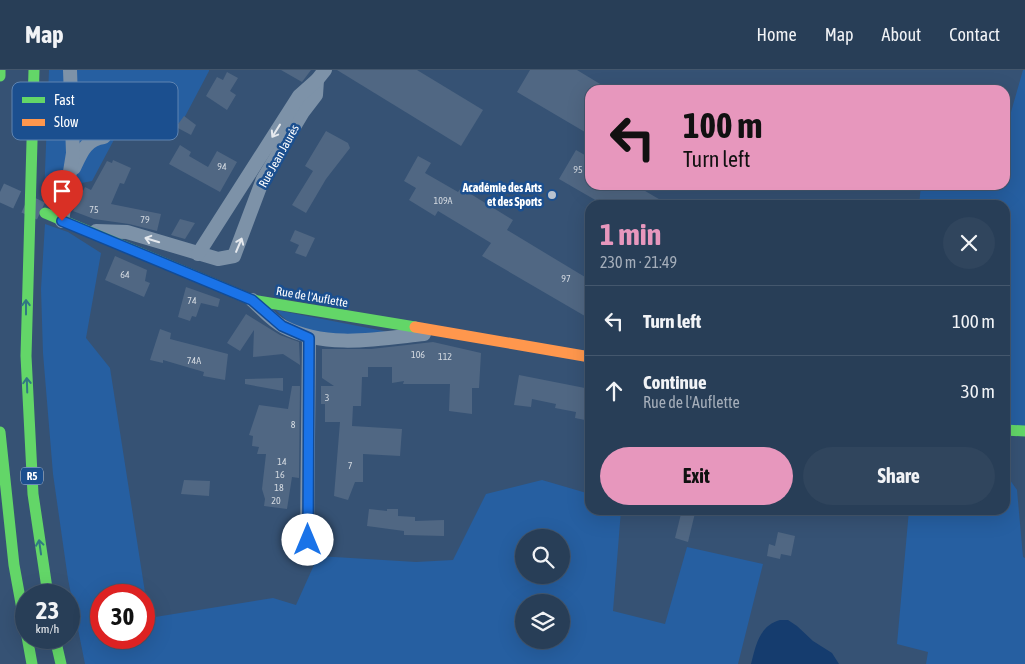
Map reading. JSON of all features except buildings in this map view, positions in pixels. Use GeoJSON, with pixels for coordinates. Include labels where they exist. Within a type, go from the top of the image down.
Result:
{"type":"FeatureCollection","features":[{"type":"Feature","properties":{"kind":"main road"},"geometry":{"type":"LineString","coordinates":[[0,70],[0,76]]}},
{"type":"Feature","properties":{"kind":"main road","name":"R5"},"geometry":{"type":"LineString","coordinates":[[32,140],[26,356],[33,494],[46,584]]}},
{"type":"Feature","properties":{"kind":"main road","name":"Rue de l'Auflette"},"geometry":{"type":"LineString","coordinates":[[45,213],[252,300],[585,356]]}},
{"type":"Feature","properties":{"kind":"main road"},"geometry":{"type":"LineString","coordinates":[[1010,430],[1025,431]]}},
{"type":"Feature","properties":{"kind":"main road","name":"R5"},"geometry":{"type":"LineString","coordinates":[[0,432],[14,566],[32,664]]}},
{"type":"Feature","properties":{"kind":"main road"},"geometry":{"type":"LineString","coordinates":[[14,566],[23,664]]}},
{"type":"Feature","properties":{"kind":"main road"},"geometry":{"type":"LineString","coordinates":[[58,649],[61,664]]}},
{"type":"Feature","properties":{"kind":"street","name":"Rue Jean Jaurès"},"geometry":{"type":"LineString","coordinates":[[198,254],[299,96],[321,75]]}},
{"type":"Feature","properties":{"kind":"street","name":"Rue Jean Jaurès"},"geometry":{"type":"LineString","coordinates":[[88,231],[127,232],[198,254],[224,259],[234,256],[263,179],[303,112],[316,95],[321,75]]}},
{"type":"Feature","properties":{"kind":"street"},"geometry":{"type":"LineString","coordinates":[[62,221],[70,178],[73,140]]}},
{"type":"Feature","properties":{"kind":"street"},"geometry":{"type":"LineString","coordinates":[[70,178],[86,146],[92,140]]}},
{"type":"Feature","properties":{"kind":"street"},"geometry":{"type":"LineString","coordinates":[[252,300],[282,326],[309,338],[336,341],[436,332]]}},
{"type":"Feature","properties":{"kind":"street"},"geometry":{"type":"LineString","coordinates":[[308,540],[309,338]]}},
{"type":"Feature","properties":{"kind":"shaded area"},"geometry":{"type":"Polygon","coordinates":[[[49,70],[209,70],[181,124],[178,123],[178,82],[49,82],[49,70]]]}},
{"type":"Feature","properties":{"kind":"shaded area"},"geometry":{"type":"Polygon","coordinates":[[[1023,70],[1025,70],[1025,431],[1010,430],[1010,200],[920,200],[920,190],[1010,190],[1010,116],[1023,70]]]}},
{"type":"Feature","properties":{"kind":"shaded area"},"geometry":{"type":"Polygon","coordinates":[[[46,140],[114,140],[92,181],[71,185],[44,196],[46,140]]]}},
{"type":"Feature","properties":{"kind":"shaded area"},"geometry":{"type":"Polygon","coordinates":[[[45,224],[68,232],[101,253],[86,338],[110,368],[144,584],[90,584],[90,649],[155,649],[155,617],[273,598],[296,605],[318,556],[416,562],[453,560],[486,494],[542,480],[585,493],[585,515],[621,515],[613,611],[665,624],[687,547],[763,564],[738,664],[85,664],[80,639],[80,584],[69,584],[53,474],[43,353],[41,289],[45,224]]]}},
{"type":"Feature","properties":{"kind":"shaded area"},"geometry":{"type":"Polygon","coordinates":[[[276,310],[389,332],[343,335],[314,332],[300,328],[287,321],[276,310]]]}},
{"type":"Feature","properties":{"kind":"shaded area"},"geometry":{"type":"Polygon","coordinates":[[[1010,480],[1017,490],[1023,557],[1025,558],[1025,664],[926,664],[928,652],[897,644],[909,515],[1010,515],[1010,480]]]}},
{"type":"Feature","properties":{"kind":"shaded area"},"geometry":{"type":"Polygon","coordinates":[[[780,620],[788,620],[797,626],[813,641],[832,653],[839,664],[751,664],[757,643],[763,632],[767,627],[780,620]]]}},
{"type":"Feature","properties":{"kind":"tunnel"},"geometry":{"type":"LineString","coordinates":[[0,192],[41,211]]}},
{"type":"Feature","properties":{"kind":"traffic: fast"},"geometry":{"type":"LineString","coordinates":[[0,70],[0,76]]}},
{"type":"Feature","properties":{"kind":"traffic: fast"},"geometry":{"type":"LineString","coordinates":[[34,70],[34,82]]}},
{"type":"Feature","properties":{"kind":"traffic: fast"},"geometry":{"type":"LineString","coordinates":[[32,140],[26,356],[33,494],[46,584]]}},
{"type":"Feature","properties":{"kind":"traffic: fast"},"geometry":{"type":"LineString","coordinates":[[45,213],[252,300],[415,327]]}},
{"type":"Feature","properties":{"kind":"traffic: fast"},"geometry":{"type":"LineString","coordinates":[[1010,430],[1025,431]]}},
{"type":"Feature","properties":{"kind":"traffic: fast"},"geometry":{"type":"LineString","coordinates":[[0,432],[14,565],[32,664]]}},
{"type":"Feature","properties":{"kind":"traffic: fast"},"geometry":{"type":"LineString","coordinates":[[58,649],[61,664]]}},
{"type":"Feature","properties":{"kind":"traffic: slow"},"geometry":{"type":"LineString","coordinates":[[415,327],[585,356]]}},
{"type":"Feature","properties":{"kind":"place","name":"Académie des Arts et des Sports"},"geometry":{"type":"Point","coordinates":[552,195]}},
{"type":"Feature","properties":{"kind":"route"},"geometry":{"type":"LineString","coordinates":[[62,221],[252,300],[282,326],[309,338],[308,540]]}}]}
